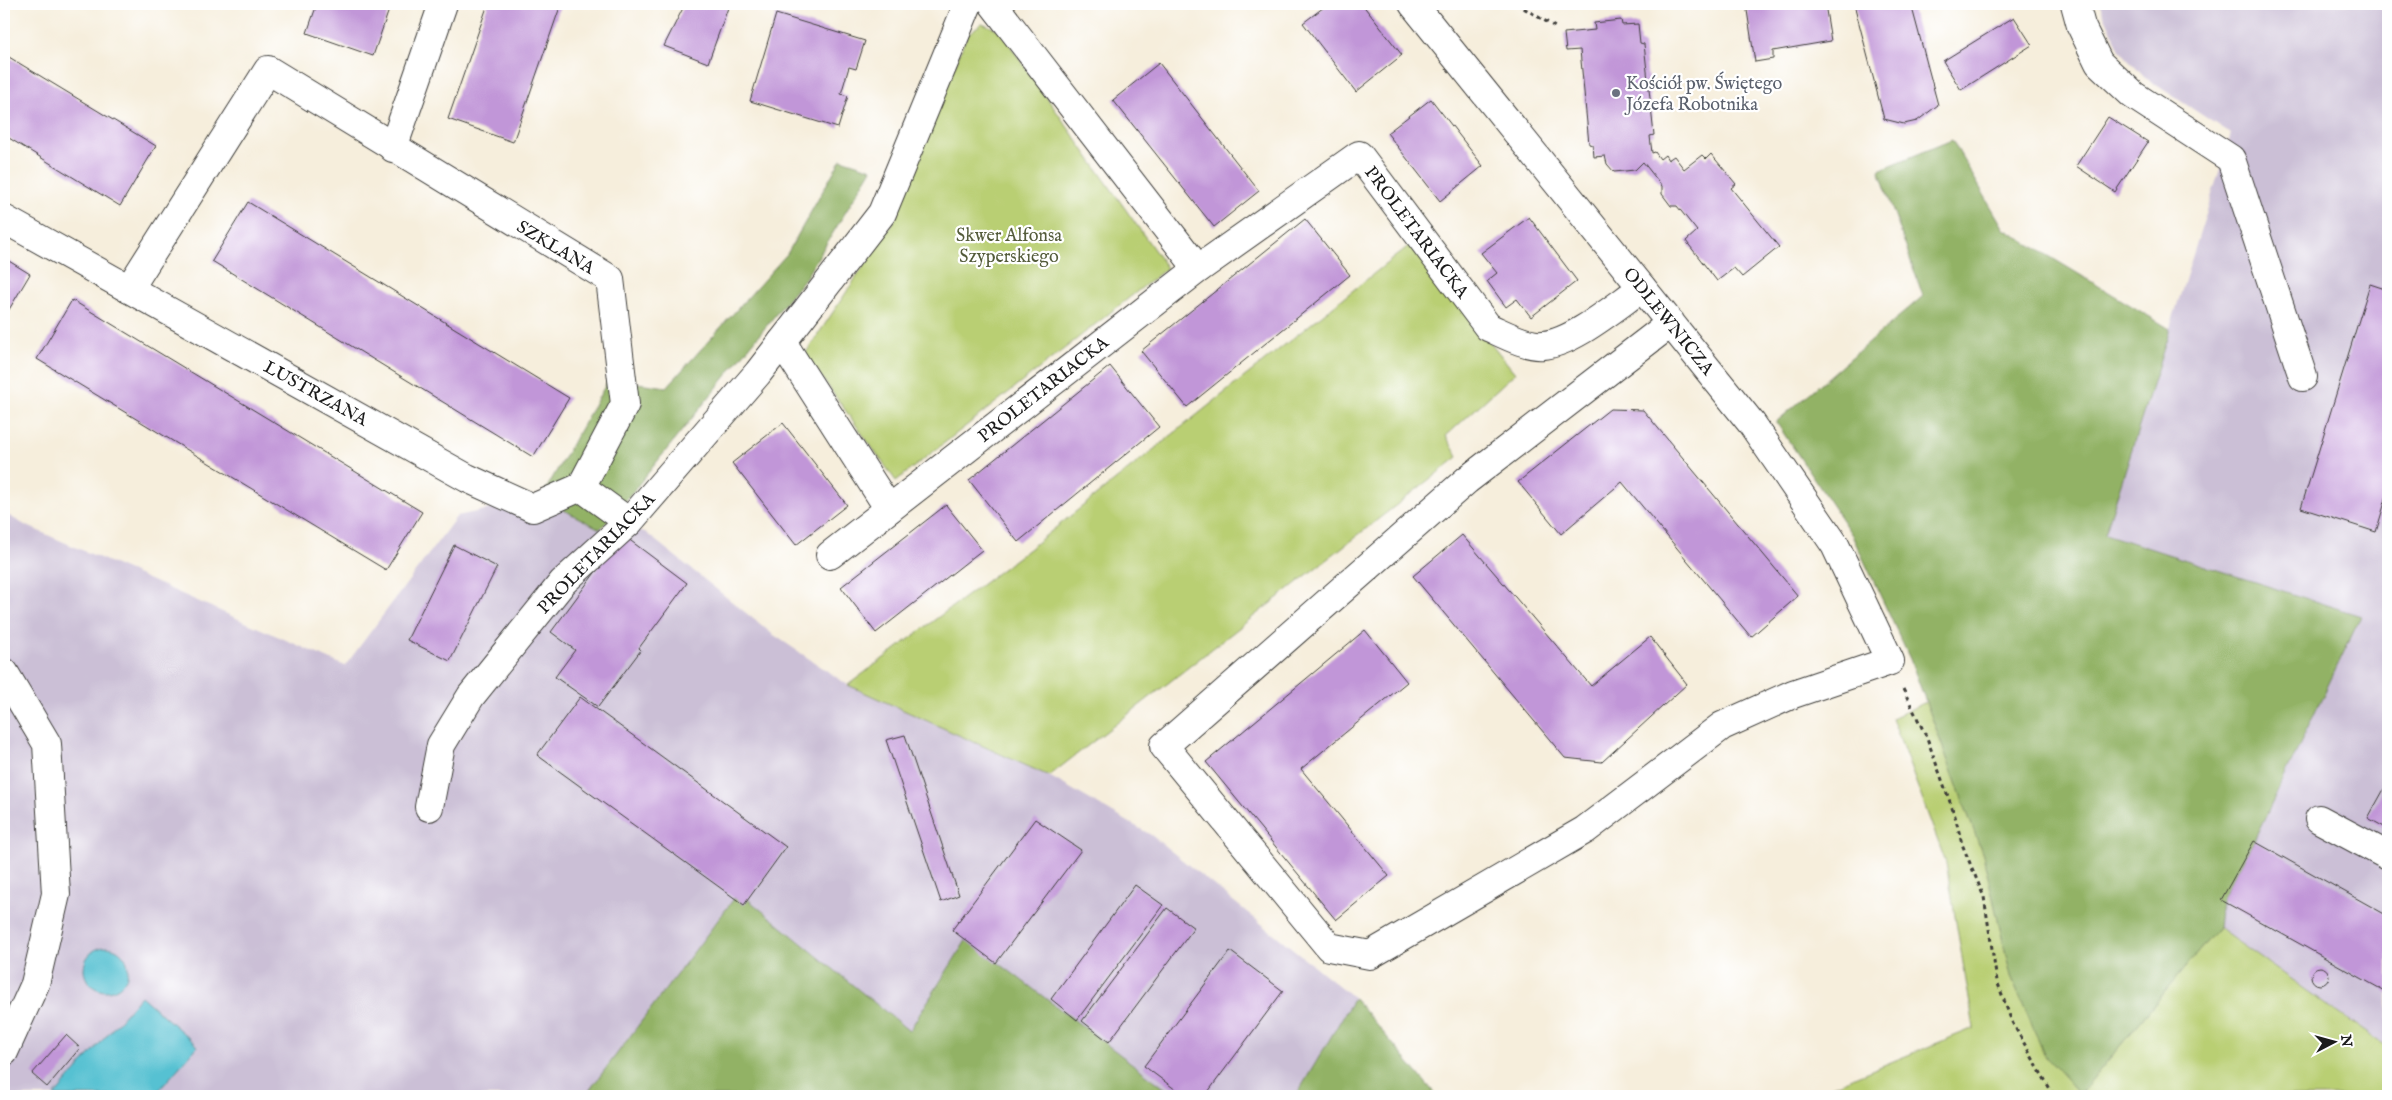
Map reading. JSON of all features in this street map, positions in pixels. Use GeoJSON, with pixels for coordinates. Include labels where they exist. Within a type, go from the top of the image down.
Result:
{"type":"FeatureCollection","features":[{"type":"Feature","properties":{"kind":"street"},"geometry":{"type":"LineString","coordinates":[[393,148],[443,4]]}},
{"type":"Feature","properties":{"kind":"street","name":"PROLETARIACKA"},"geometry":{"type":"LineString","coordinates":[[429,807],[441,745],[471,696],[563,582],[629,522],[758,373],[882,213],[968,4]]}},
{"type":"Feature","properties":{"kind":"street"},"geometry":{"type":"LineString","coordinates":[[993,4],[1198,269]]}},
{"type":"Feature","properties":{"kind":"street","name":"ODLEWNICZA"},"geometry":{"type":"LineString","coordinates":[[1413,4],[1752,424],[1835,545],[1890,661]]}},
{"type":"Feature","properties":{"kind":"street"},"geometry":{"type":"LineString","coordinates":[[2075,4],[2081,26],[2099,64],[2133,95],[2231,159],[2303,377]]}},
{"type":"Feature","properties":{"kind":"street","name":"SZKLANA"},"geometry":{"type":"LineString","coordinates":[[129,289],[268,70],[610,280],[625,404],[581,487]]}},
{"type":"Feature","properties":{"kind":"street","name":"PROLETARIACKA"},"geometry":{"type":"LineString","coordinates":[[830,555],[1198,269],[1359,155],[1488,327],[1513,338],[1541,346],[1564,341],[1642,288]]}},
{"type":"Feature","properties":{"kind":"street","name":"LUSTRZANA"},"geometry":{"type":"LineString","coordinates":[[4,219],[467,478],[533,508],[581,487]]}},
{"type":"Feature","properties":{"kind":"street"},"geometry":{"type":"LineString","coordinates":[[1672,323],[1467,480],[1164,746],[1329,947],[1370,955],[1585,830],[1722,726],[1793,694],[1890,661]]}},
{"type":"Feature","properties":{"kind":"street"},"geometry":{"type":"LineString","coordinates":[[782,342],[889,509]]}},
{"type":"Feature","properties":{"kind":"street"},"geometry":{"type":"LineString","coordinates":[[581,487],[629,522]]}},
{"type":"Feature","properties":{"kind":"street"},"geometry":{"type":"LineString","coordinates":[[4,672],[47,744],[56,894],[35,984],[4,1052]]}},
{"type":"Feature","properties":{"kind":"street"},"geometry":{"type":"LineString","coordinates":[[2319,819],[2388,856]]}},
{"type":"Feature","properties":{"kind":"path"},"geometry":{"type":"LineString","coordinates":[[1517,4],[1555,27]]}},
{"type":"Feature","properties":{"kind":"path"},"geometry":{"type":"LineString","coordinates":[[1890,661],[1927,738],[1955,816],[1962,844],[1984,897],[1997,981],[2012,1022],[2054,1096]]}},
{"type":"Feature","properties":{"kind":"shaded area"},"geometry":{"type":"Polygon","coordinates":[[[2099,4],[2388,4],[2388,1048],[2218,928],[2221,900],[2254,841],[2361,616],[2105,534],[2231,134],[2144,77],[2120,50],[2099,4]]]}},
{"type":"Feature","properties":{"kind":"shaded area"},"geometry":{"type":"Polygon","coordinates":[[[541,498],[600,529],[617,525],[645,532],[771,633],[848,685],[1049,776],[1151,835],[1354,998],[1296,1096],[1175,1096],[967,939],[909,1031],[739,892],[585,1096],[4,1096],[4,513],[25,525],[345,666],[457,516],[541,498]]]}},
{"type":"Feature","properties":{"kind":"green space","name":"Skwer Alfonsa Szyperskiego"},"geometry":{"type":"Polygon","coordinates":[[[982,23],[999,30],[1167,268],[896,481],[805,354],[894,221],[967,35],[982,23]]]}},
{"type":"Feature","properties":{"kind":"green space"},"geometry":{"type":"Polygon","coordinates":[[[1952,140],[2004,229],[2170,329],[2105,534],[2361,616],[2254,841],[2221,900],[2218,928],[2080,1094],[2045,1056],[2011,976],[1983,855],[1910,659],[1852,535],[1776,422],[1923,296],[1879,170],[1952,140]]]}},
{"type":"Feature","properties":{"kind":"green space"},"geometry":{"type":"Polygon","coordinates":[[[841,159],[872,169],[806,277],[614,515],[600,529],[541,498],[609,379],[667,387],[787,254],[841,159]]]}},
{"type":"Feature","properties":{"kind":"green space"},"geometry":{"type":"Polygon","coordinates":[[[1411,244],[1515,373],[1446,436],[1458,457],[1049,776],[848,685],[1029,549],[1411,244]]]}},
{"type":"Feature","properties":{"kind":"green space"},"geometry":{"type":"Polygon","coordinates":[[[1926,702],[1983,855],[2011,976],[2045,1055],[2080,1094],[2218,928],[2388,1048],[2388,1096],[1808,1096],[1974,1028],[1946,863],[1892,718],[1926,702]]]}},
{"type":"Feature","properties":{"kind":"green space"},"geometry":{"type":"Polygon","coordinates":[[[739,892],[909,1031],[967,939],[1175,1096],[585,1096],[739,892]]]}},
{"type":"Feature","properties":{"kind":"green space"},"geometry":{"type":"Polygon","coordinates":[[[1354,998],[1437,1096],[1296,1096],[1354,998]]]}},
{"type":"Feature","properties":{"kind":"water"},"geometry":{"type":"Polygon","coordinates":[[[110,947],[122,953],[127,960],[127,978],[122,985],[115,990],[102,991],[94,988],[87,981],[84,965],[87,957],[94,950],[110,947]]]}},
{"type":"Feature","properties":{"kind":"water"},"geometry":{"type":"Polygon","coordinates":[[[141,996],[198,1046],[154,1096],[54,1096],[141,996]]]}},
{"type":"Feature","properties":{"kind":"building"},"geometry":{"type":"Polygon","coordinates":[[[317,4],[391,4],[373,56],[307,33],[317,4]]]}},
{"type":"Feature","properties":{"kind":"building"},"geometry":{"type":"Polygon","coordinates":[[[488,4],[561,4],[513,142],[448,119],[488,4]]]}},
{"type":"Feature","properties":{"kind":"building"},"geometry":{"type":"Polygon","coordinates":[[[685,4],[729,5],[708,63],[664,46],[685,4]]]}},
{"type":"Feature","properties":{"kind":"building"},"geometry":{"type":"Polygon","coordinates":[[[1328,4],[1362,4],[1402,55],[1356,92],[1303,23],[1328,4]]]}},
{"type":"Feature","properties":{"kind":"building"},"geometry":{"type":"Polygon","coordinates":[[[1746,4],[1825,4],[1831,41],[1773,51],[1773,59],[1755,62],[1746,4]]]}},
{"type":"Feature","properties":{"kind":"building"},"geometry":{"type":"Polygon","coordinates":[[[1854,4],[1911,4],[1938,105],[1917,121],[1904,124],[1884,119],[1854,4]]]}},
{"type":"Feature","properties":{"kind":"building"},"geometry":{"type":"Polygon","coordinates":[[[776,14],[865,41],[856,69],[849,67],[841,94],[848,96],[838,128],[750,101],[776,14]]]}},
{"type":"Feature","properties":{"kind":"building"},"geometry":{"type":"Polygon","coordinates":[[[2014,17],[2032,45],[1961,90],[1943,61],[2014,17]]]}},
{"type":"Feature","properties":{"kind":"building"},"geometry":{"type":"Polygon","coordinates":[[[1621,20],[1622,25],[1638,24],[1640,43],[1644,44],[1654,135],[1650,136],[1652,153],[1655,152],[1660,159],[1665,155],[1668,160],[1674,156],[1684,169],[1702,155],[1706,159],[1711,154],[1736,184],[1731,188],[1779,247],[1742,277],[1734,268],[1717,281],[1686,241],[1697,231],[1677,206],[1671,206],[1662,194],[1662,186],[1643,162],[1635,170],[1614,172],[1607,164],[1605,156],[1594,157],[1593,145],[1589,144],[1580,50],[1566,51],[1564,33],[1595,30],[1594,23],[1621,20]]]}},
{"type":"Feature","properties":{"kind":"building"},"geometry":{"type":"Polygon","coordinates":[[[4,54],[156,146],[120,206],[4,135],[4,54]]]}},
{"type":"Feature","properties":{"kind":"building"},"geometry":{"type":"Polygon","coordinates":[[[1159,63],[1259,191],[1214,227],[1113,100],[1159,63]]]}},
{"type":"Feature","properties":{"kind":"building"},"geometry":{"type":"Polygon","coordinates":[[[1431,99],[1483,166],[1440,201],[1387,133],[1431,99]]]}},
{"type":"Feature","properties":{"kind":"building"},"geometry":{"type":"Polygon","coordinates":[[[2108,117],[2148,142],[2115,192],[2076,166],[2108,117]]]}},
{"type":"Feature","properties":{"kind":"building"},"geometry":{"type":"Polygon","coordinates":[[[248,202],[569,398],[533,457],[212,261],[248,202]]]}},
{"type":"Feature","properties":{"kind":"building"},"geometry":{"type":"Polygon","coordinates":[[[1529,217],[1577,281],[1531,317],[1517,299],[1506,307],[1487,281],[1497,273],[1481,253],[1529,217]]]}},
{"type":"Feature","properties":{"kind":"building"},"geometry":{"type":"Polygon","coordinates":[[[1305,219],[1350,275],[1187,407],[1141,351],[1305,219]]]}},
{"type":"Feature","properties":{"kind":"building"},"geometry":{"type":"Polygon","coordinates":[[[4,258],[30,274],[4,318],[4,258]]]}},
{"type":"Feature","properties":{"kind":"building"},"geometry":{"type":"Polygon","coordinates":[[[2370,284],[2388,290],[2388,492],[2376,532],[2301,508],[2370,284]]]}},
{"type":"Feature","properties":{"kind":"building"},"geometry":{"type":"Polygon","coordinates":[[[72,300],[422,512],[386,570],[37,359],[72,300]]]}},
{"type":"Feature","properties":{"kind":"building"},"geometry":{"type":"Polygon","coordinates":[[[1110,366],[1159,427],[1018,542],[969,480],[1110,366]]]}},
{"type":"Feature","properties":{"kind":"building"},"geometry":{"type":"Polygon","coordinates":[[[1610,409],[1643,410],[1798,596],[1751,637],[1622,482],[1561,534],[1518,482],[1610,409]]]}},
{"type":"Feature","properties":{"kind":"building"},"geometry":{"type":"Polygon","coordinates":[[[783,423],[847,505],[796,545],[732,463],[783,423]]]}},
{"type":"Feature","properties":{"kind":"building"},"geometry":{"type":"Polygon","coordinates":[[[946,505],[982,550],[876,633],[841,587],[946,505]]]}},
{"type":"Feature","properties":{"kind":"building"},"geometry":{"type":"Polygon","coordinates":[[[623,535],[687,583],[639,648],[641,650],[598,707],[555,677],[575,650],[551,632],[623,535]]]}},
{"type":"Feature","properties":{"kind":"building"},"geometry":{"type":"Polygon","coordinates":[[[1462,535],[1591,686],[1650,637],[1687,684],[1602,762],[1565,758],[1413,576],[1462,535]]]}},
{"type":"Feature","properties":{"kind":"building"},"geometry":{"type":"Polygon","coordinates":[[[454,545],[497,567],[450,661],[407,640],[454,545]]]}},
{"type":"Feature","properties":{"kind":"building"},"geometry":{"type":"Polygon","coordinates":[[[1365,630],[1407,682],[1301,769],[1389,876],[1336,920],[1206,762],[1365,630]]]}},
{"type":"Feature","properties":{"kind":"building"},"geometry":{"type":"Polygon","coordinates":[[[580,697],[786,847],[744,905],[537,755],[580,697]]]}},
{"type":"Feature","properties":{"kind":"building"},"geometry":{"type":"Polygon","coordinates":[[[905,735],[959,895],[941,902],[886,740],[905,735]]]}},
{"type":"Feature","properties":{"kind":"building"},"geometry":{"type":"Polygon","coordinates":[[[2388,782],[2388,829],[2368,818],[2388,782]]]}},
{"type":"Feature","properties":{"kind":"building"},"geometry":{"type":"Polygon","coordinates":[[[1035,819],[1081,850],[996,963],[952,930],[1035,819]]]}},
{"type":"Feature","properties":{"kind":"building"},"geometry":{"type":"Polygon","coordinates":[[[2254,841],[2388,916],[2388,993],[2221,900],[2254,841]]]}},
{"type":"Feature","properties":{"kind":"building"},"geometry":{"type":"Polygon","coordinates":[[[1135,885],[1163,905],[1077,1020],[1051,999],[1135,885]]]}},
{"type":"Feature","properties":{"kind":"building"},"geometry":{"type":"Polygon","coordinates":[[[1167,908],[1194,928],[1109,1042],[1082,1021],[1167,908]]]}},
{"type":"Feature","properties":{"kind":"building"},"geometry":{"type":"Polygon","coordinates":[[[1230,951],[1283,991],[1205,1096],[1184,1096],[1144,1066],[1230,951]]]}},
{"type":"Feature","properties":{"kind":"building"},"geometry":{"type":"Polygon","coordinates":[[[2320,967],[2326,970],[2329,976],[2326,982],[2320,985],[2314,982],[2311,976],[2314,970],[2320,967]]]}},
{"type":"Feature","properties":{"kind":"building"},"geometry":{"type":"Polygon","coordinates":[[[66,1035],[80,1048],[47,1087],[32,1074],[66,1035]]]}},
{"type":"Feature","properties":{"kind":"place","name":"Kościół pw. Świętego Józefa Robotnika"},"geometry":{"type":"Point","coordinates":[1616,93]}}]}
